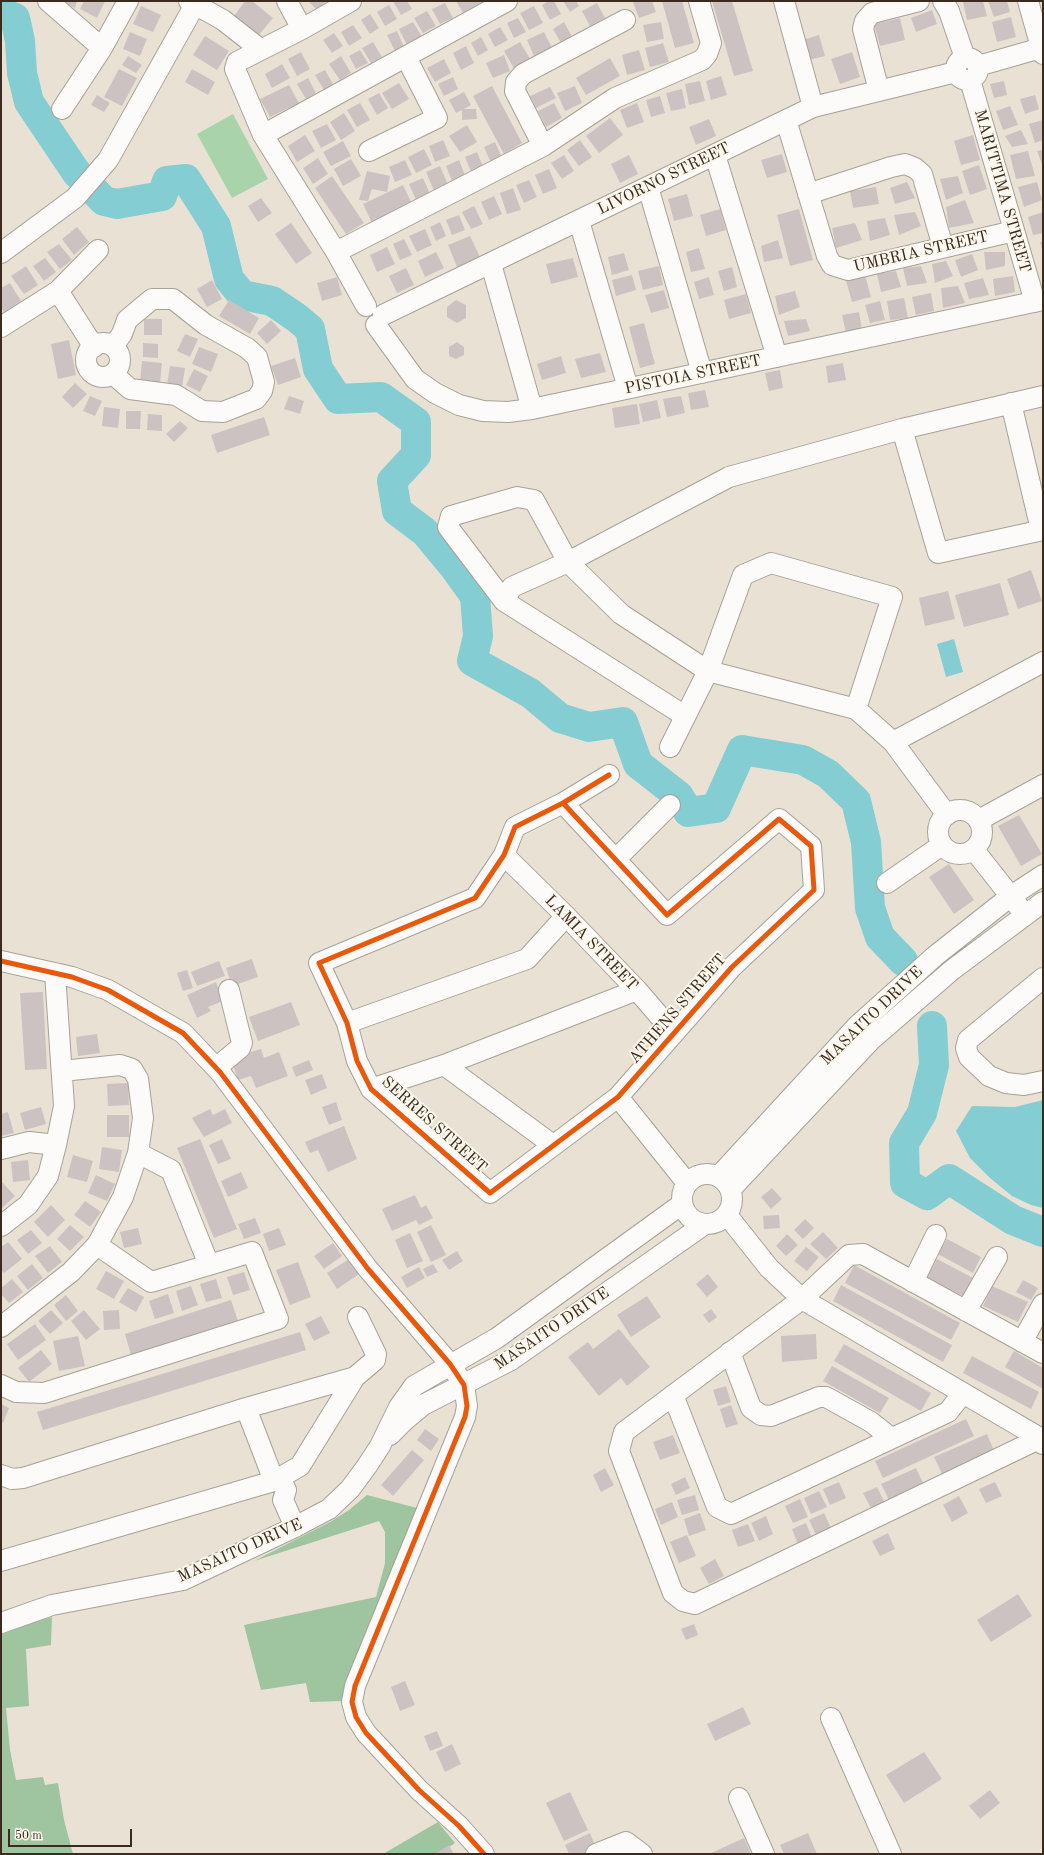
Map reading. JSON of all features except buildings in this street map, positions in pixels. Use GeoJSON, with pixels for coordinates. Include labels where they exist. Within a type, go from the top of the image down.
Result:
{"type":"FeatureCollection","features":[{"type":"Feature","properties":{"kind":"street"},"geometry":{"type":"LineString","coordinates":[[48,1],[102,48]]}},
{"type":"Feature","properties":{"kind":"street"},"geometry":{"type":"LineString","coordinates":[[62,110],[102,48],[128,1]]}},
{"type":"Feature","properties":{"kind":"street"},"geometry":{"type":"LineString","coordinates":[[287,1],[302,28]]}},
{"type":"Feature","properties":{"kind":"street"},"geometry":{"type":"LineString","coordinates":[[1,253],[75,198],[108,160],[194,2],[223,20],[260,49],[351,1]]}},
{"type":"Feature","properties":{"kind":"street"},"geometry":{"type":"LineString","coordinates":[[263,134],[507,1]]}},
{"type":"Feature","properties":{"kind":"street"},"geometry":{"type":"LineString","coordinates":[[336,252],[543,146],[615,98],[702,60],[708,54],[711,43],[699,1]]}},
{"type":"Feature","properties":{"kind":"street"},"geometry":{"type":"LineString","coordinates":[[784,1],[813,107]]}},
{"type":"Feature","properties":{"kind":"street"},"geometry":{"type":"LineString","coordinates":[[879,91],[863,29],[865,20],[872,13],[919,1]]}},
{"type":"Feature","properties":{"kind":"street","name":"MARITTIMA STREET"},"geometry":{"type":"LineString","coordinates":[[943,1],[950,11],[1014,231],[1039,301]]}},
{"type":"Feature","properties":{"kind":"street"},"geometry":{"type":"LineString","coordinates":[[1028,1],[1042,51]]}},
{"type":"Feature","properties":{"kind":"street"},"geometry":{"type":"LineString","coordinates":[[543,146],[514,91],[516,82],[523,74],[625,20]]}},
{"type":"Feature","properties":{"kind":"street","name":"PISTOIA STREET"},"geometry":{"type":"LineString","coordinates":[[260,49],[236,62],[235,69],[263,134],[415,379],[435,393],[459,405],[483,411],[508,412],[532,409],[1039,301]]}},
{"type":"Feature","properties":{"kind":"street","name":"LIVORNO STREET"},"geometry":{"type":"LineString","coordinates":[[375,315],[491,264],[813,107],[1042,51]]}},
{"type":"Feature","properties":{"kind":"street"},"geometry":{"type":"LineString","coordinates":[[369,151],[437,118],[406,57]]}},
{"type":"Feature","properties":{"kind":"street"},"geometry":{"type":"LineString","coordinates":[[786,120],[808,194],[891,167],[905,164],[915,168],[922,174],[943,247]]}},
{"type":"Feature","properties":{"kind":"street"},"geometry":{"type":"LineString","coordinates":[[715,155],[777,357]]}},
{"type":"Feature","properties":{"kind":"street"},"geometry":{"type":"LineString","coordinates":[[648,187],[702,373]]}},
{"type":"Feature","properties":{"kind":"street","name":"UMBRIA STREET"},"geometry":{"type":"LineString","coordinates":[[808,194],[827,256],[832,265],[848,270],[1014,231]]}},
{"type":"Feature","properties":{"kind":"street"},"geometry":{"type":"LineString","coordinates":[[579,221],[628,388]]}},
{"type":"Feature","properties":{"kind":"street"},"geometry":{"type":"LineString","coordinates":[[1,327],[58,291],[98,250]]}},
{"type":"Feature","properties":{"kind":"street"},"geometry":{"type":"LineString","coordinates":[[491,264],[532,409]]}},
{"type":"Feature","properties":{"kind":"street"},"geometry":{"type":"LineString","coordinates":[[58,291],[103,346],[120,357],[120,364],[113,374],[107,377],[100,376],[89,369],[87,357],[89,351],[103,346],[122,334],[127,320],[152,299],[173,299],[206,325],[247,348],[257,357],[264,382],[262,391],[256,399],[223,412],[202,412],[176,395],[130,390],[113,374]]}},
{"type":"Feature","properties":{"kind":"street"},"geometry":{"type":"LineString","coordinates":[[504,601],[512,587],[568,562],[729,477],[902,429],[1043,396]]}},
{"type":"Feature","properties":{"kind":"street"},"geometry":{"type":"LineString","coordinates":[[902,429],[938,553],[1042,530],[1011,404]]}},
{"type":"Feature","properties":{"kind":"street"},"geometry":{"type":"LineString","coordinates":[[685,716],[504,601],[448,527],[451,516],[517,497],[534,500],[568,562],[621,614],[708,671],[856,708],[893,742],[947,814]]}},
{"type":"Feature","properties":{"kind":"street"},"geometry":{"type":"LineString","coordinates":[[670,746],[708,671],[743,575],[770,563],[892,597],[856,708]]}},
{"type":"Feature","properties":{"kind":"street"},"geometry":{"type":"LineString","coordinates":[[893,742],[1043,662]]}},
{"type":"Feature","properties":{"kind":"street"},"geometry":{"type":"LineString","coordinates":[[504,855],[515,828],[563,803],[609,775]]}},
{"type":"Feature","properties":{"kind":"street"},"geometry":{"type":"LineString","coordinates":[[979,820],[1043,785]]}},
{"type":"Feature","properties":{"kind":"street"},"geometry":{"type":"LineString","coordinates":[[563,803],[616,859],[670,805]]}},
{"type":"Feature","properties":{"kind":"street"},"geometry":{"type":"LineString","coordinates":[[955,811],[964,811],[973,814],[979,820],[982,828],[982,836],[980,844],[974,850],[966,854],[957,854],[948,851],[942,845],[938,829],[941,821],[947,814],[955,811]]}},
{"type":"Feature","properties":{"kind":"street","name":"ATHENS STREET"},"geometry":{"type":"LineString","coordinates":[[490,1192],[618,1097],[732,966],[814,890],[811,846],[779,819],[667,915],[616,859]]}},
{"type":"Feature","properties":{"kind":"street"},"geometry":{"type":"LineString","coordinates":[[887,883],[942,845]]}},
{"type":"Feature","properties":{"kind":"street"},"geometry":{"type":"LineString","coordinates":[[974,850],[1025,914]]}},
{"type":"Feature","properties":{"kind":"street","name":"LAMIA STREET"},"geometry":{"type":"LineString","coordinates":[[504,855],[566,916],[637,990],[674,1033]]}},
{"type":"Feature","properties":{"kind":"street","name":"SERRES STREET"},"geometry":{"type":"LineString","coordinates":[[490,1192],[371,1089],[357,1061],[347,1023],[319,963],[475,898],[504,855]]}},
{"type":"Feature","properties":{"kind":"street","name":"MASAITO DRIVE"},"geometry":{"type":"LineString","coordinates":[[725,1183],[857,1026],[935,956],[1011,896],[1043,875]]}},
{"type":"Feature","properties":{"kind":"street","name":"MASAITO DRIVE"},"geometry":{"type":"LineString","coordinates":[[725,1183],[871,1040],[952,970],[1043,902]]}},
{"type":"Feature","properties":{"kind":"street"},"geometry":{"type":"LineString","coordinates":[[347,1023],[527,959],[566,916]]}},
{"type":"Feature","properties":{"kind":"street"},"geometry":{"type":"LineString","coordinates":[[1,961],[72,977],[108,990],[183,1033],[216,1068],[368,1269],[450,1364],[464,1385],[467,1401],[465,1417],[355,1686],[352,1702],[356,1717],[366,1733],[419,1790],[459,1826],[484,1854]]}},
{"type":"Feature","properties":{"kind":"street"},"geometry":{"type":"LineString","coordinates":[[1,1226],[28,1205],[48,1176],[56,1145],[64,1106],[55,973]]}},
{"type":"Feature","properties":{"kind":"street"},"geometry":{"type":"LineString","coordinates":[[1043,978],[968,1040],[966,1048],[969,1057],[989,1076],[1006,1083],[1024,1085],[1043,1081]]}},
{"type":"Feature","properties":{"kind":"street"},"geometry":{"type":"LineString","coordinates":[[216,1068],[240,1048],[242,1043],[229,990]]}},
{"type":"Feature","properties":{"kind":"street"},"geometry":{"type":"LineString","coordinates":[[371,1089],[444,1065],[637,990]]}},
{"type":"Feature","properties":{"kind":"street"},"geometry":{"type":"LineString","coordinates":[[1,1327],[71,1272],[97,1245],[123,1198],[138,1153],[143,1118],[138,1079],[132,1069],[120,1064],[62,1071]]}},
{"type":"Feature","properties":{"kind":"street"},"geometry":{"type":"LineString","coordinates":[[444,1065],[553,1145]]}},
{"type":"Feature","properties":{"kind":"street"},"geometry":{"type":"LineString","coordinates":[[618,1097],[687,1183]]}},
{"type":"Feature","properties":{"kind":"street"},"geometry":{"type":"LineString","coordinates":[[1,1150],[28,1142],[56,1145]]}},
{"type":"Feature","properties":{"kind":"street"},"geometry":{"type":"LineString","coordinates":[[138,1153],[170,1170],[209,1265]]}},
{"type":"Feature","properties":{"kind":"street"},"geometry":{"type":"LineString","coordinates":[[705,1174],[725,1183],[733,1203],[727,1215],[713,1224],[704,1224],[690,1218],[682,1204],[682,1196],[687,1183],[692,1178],[705,1174]]}},
{"type":"Feature","properties":{"kind":"street","name":"MASAITO DRIVE"},"geometry":{"type":"LineString","coordinates":[[1,1623],[52,1605],[183,1580],[295,1527],[329,1509],[350,1489],[380,1446],[399,1407],[414,1386],[497,1338],[682,1204]]}},
{"type":"Feature","properties":{"kind":"street"},"geometry":{"type":"LineString","coordinates":[[727,1215],[769,1268],[802,1299],[1042,1440]]}},
{"type":"Feature","properties":{"kind":"street","name":"MASAITO DRIVE"},"geometry":{"type":"LineString","coordinates":[[380,1446],[405,1420],[423,1405],[511,1360],[704,1224]]}},
{"type":"Feature","properties":{"kind":"street"},"geometry":{"type":"LineString","coordinates":[[913,1282],[936,1235]]}},
{"type":"Feature","properties":{"kind":"street"},"geometry":{"type":"LineString","coordinates":[[1,1385],[16,1392],[44,1393],[278,1320],[252,1252],[151,1282],[97,1245]]}},
{"type":"Feature","properties":{"kind":"street"},"geometry":{"type":"LineString","coordinates":[[1042,1440],[695,1604],[683,1601],[673,1593],[619,1451],[624,1432],[802,1299],[849,1255],[863,1254],[1043,1353]]}},
{"type":"Feature","properties":{"kind":"street"},"geometry":{"type":"LineString","coordinates":[[966,1311],[997,1257]]}},
{"type":"Feature","properties":{"kind":"street"},"geometry":{"type":"LineString","coordinates":[[1022,1342],[1043,1304]]}},
{"type":"Feature","properties":{"kind":"street"},"geometry":{"type":"LineString","coordinates":[[1,1561],[275,1481],[300,1466],[355,1377],[375,1360],[376,1354],[358,1317]]}},
{"type":"Feature","properties":{"kind":"street"},"geometry":{"type":"LineString","coordinates":[[730,1352],[751,1408],[761,1415],[771,1416],[819,1397],[826,1396],[871,1422],[891,1438]]}},
{"type":"Feature","properties":{"kind":"street"},"geometry":{"type":"LineString","coordinates":[[1,1475],[12,1479],[23,1478],[246,1408],[355,1377]]}},
{"type":"Feature","properties":{"kind":"street"},"geometry":{"type":"LineString","coordinates":[[673,1395],[717,1507],[731,1514],[948,1412],[963,1393]]}},
{"type":"Feature","properties":{"kind":"street"},"geometry":{"type":"LineString","coordinates":[[246,1408],[275,1481],[286,1490],[283,1500],[295,1527]]}},
{"type":"Feature","properties":{"kind":"street"},"geometry":{"type":"LineString","coordinates":[[831,1718],[891,1854]]}},
{"type":"Feature","properties":{"kind":"street"},"geometry":{"type":"LineString","coordinates":[[739,1798],[764,1854]]}},
{"type":"Feature","properties":{"kind":"street"},"geometry":{"type":"LineString","coordinates":[[596,1854],[626,1842],[642,1854]]}},
{"type":"Feature","properties":{"kind":"green space"},"geometry":{"type":"Polygon","coordinates":[[[233,114],[268,179],[232,198],[197,134],[233,114]]]}},
{"type":"Feature","properties":{"kind":"green space"},"geometry":{"type":"Polygon","coordinates":[[[367,1495],[421,1509],[344,1701],[310,1702],[306,1683],[261,1690],[244,1625],[376,1597],[385,1563],[385,1532],[379,1521],[254,1561],[330,1522],[349,1510],[367,1495]]]}},
{"type":"Feature","properties":{"kind":"green space"},"geometry":{"type":"Polygon","coordinates":[[[52,1617],[51,1645],[26,1649],[29,1706],[6,1708],[10,1750],[16,1780],[43,1777],[45,1785],[58,1783],[64,1820],[73,1854],[1,1854],[1,1629],[3,1634],[25,1625],[52,1617]]]}},
{"type":"Feature","properties":{"kind":"green space"},"geometry":{"type":"Polygon","coordinates":[[[438,1822],[455,1843],[439,1854],[383,1854],[438,1822]]]}},
{"type":"Feature","properties":{"kind":"water"},"geometry":{"type":"Polygon","coordinates":[[[954,639],[963,672],[946,677],[937,644],[954,639]]]}},
{"type":"Feature","properties":{"kind":"water"},"geometry":{"type":"Polygon","coordinates":[[[1043,1100],[1043,1208],[1031,1205],[1012,1196],[990,1178],[970,1158],[956,1131],[972,1106],[1015,1107],[1043,1100]]]}},
{"type":"Feature","properties":{"kind":"waterway"},"geometry":{"type":"LineString","coordinates":[[1,12],[15,18],[20,41],[22,73],[29,102],[76,172],[104,201],[117,204],[162,196],[167,181],[186,179],[216,226],[229,279],[242,295],[272,301],[310,329],[318,369],[338,399],[381,397],[416,422],[416,455],[392,481],[397,511],[425,532],[454,567],[475,596],[478,636],[472,661],[530,693],[560,718],[589,727],[623,722],[638,764],[679,796],[688,812],[716,808],[742,750],[803,760],[828,774],[856,801],[866,842],[870,908],[880,937],[903,961]]}},
{"type":"Feature","properties":{"kind":"waterway"},"geometry":{"type":"LineString","coordinates":[[932,1026],[934,1065],[922,1113],[904,1143],[905,1183],[927,1195],[949,1179],[1013,1220],[1043,1232]]}},
{"type":"Feature","properties":{"kind":"cycle path"},"geometry":{"type":"LineString","coordinates":[[563,803],[667,915],[779,819],[811,846],[814,890],[732,967],[618,1097],[490,1193],[371,1089],[357,1061],[347,1023],[319,963],[475,898],[504,855],[515,827],[563,803],[609,775]]}},
{"type":"Feature","properties":{"kind":"cycle path"},"geometry":{"type":"LineString","coordinates":[[1,961],[72,977],[108,990],[183,1033],[220,1072],[368,1269],[450,1364],[464,1385],[467,1406],[465,1417],[355,1686],[352,1702],[356,1717],[366,1733],[419,1790],[459,1826],[484,1854]]}}]}
